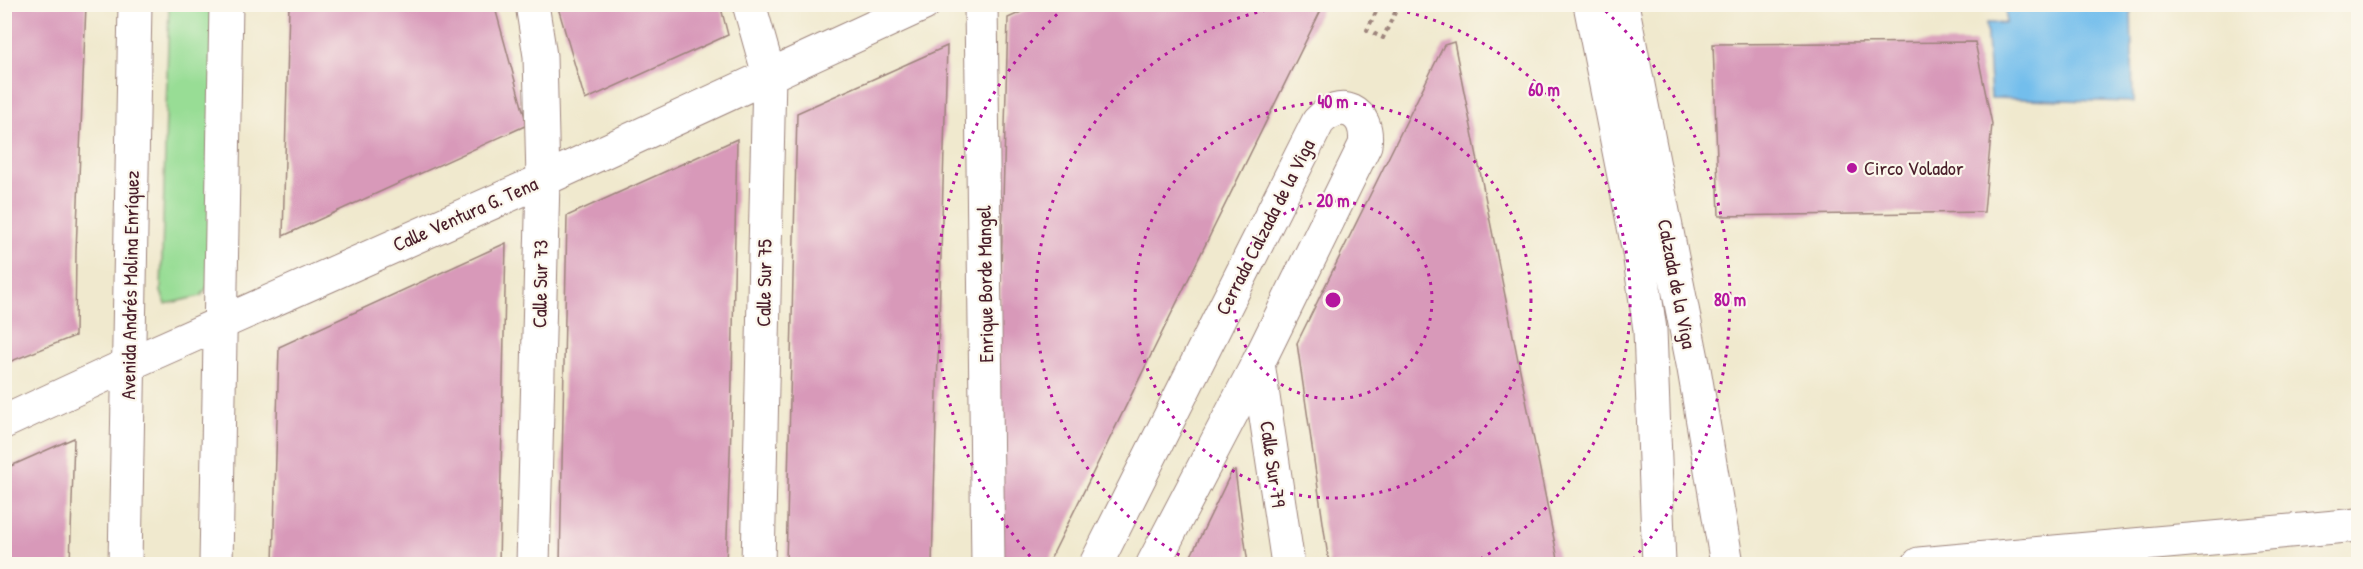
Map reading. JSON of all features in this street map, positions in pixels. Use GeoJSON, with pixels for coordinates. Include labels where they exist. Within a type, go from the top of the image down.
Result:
{"type":"FeatureCollection","features":[{"type":"Feature","properties":{"kind":"street","name":"Avenida Andrés Molina Enríquez"},"geometry":{"type":"LineString","coordinates":[[125,564],[135,4]]}},
{"type":"Feature","properties":{"kind":"street"},"geometry":{"type":"LineString","coordinates":[[216,564],[226,4]]}},
{"type":"Feature","properties":{"kind":"street","name":"Calle Sur 73"},"geometry":{"type":"LineString","coordinates":[[532,4],[540,56],[543,180],[533,564]]}},
{"type":"Feature","properties":{"kind":"street","name":"Calle Sur 75"},"geometry":{"type":"LineString","coordinates":[[749,4],[769,75],[758,564]]}},
{"type":"Feature","properties":{"kind":"street","name":"Calle Ventura G. Tena"},"geometry":{"type":"LineString","coordinates":[[4,422],[220,323],[543,180],[924,4]]}},
{"type":"Feature","properties":{"kind":"street","name":"Enrique Borde Mangel"},"geometry":{"type":"LineString","coordinates":[[981,4],[988,564]]}},
{"type":"Feature","properties":{"kind":"street","name":"Calzada de la Viga"},"geometry":{"type":"LineString","coordinates":[[1590,4],[1639,252],[1650,330],[1659,564]]}},
{"type":"Feature","properties":{"kind":"street","name":"Calzada de la Viga"},"geometry":{"type":"LineString","coordinates":[[1622,4],[1686,330],[1727,564]]}},
{"type":"Feature","properties":{"kind":"street","name":"Cerrada Calzada de la Viga"},"geometry":{"type":"LineString","coordinates":[[1096,564],[1318,122],[1326,113],[1338,108],[1352,111],[1362,120],[1367,132],[1365,145],[1258,363],[1153,564]]}},
{"type":"Feature","properties":{"kind":"street"},"geometry":{"type":"LineString","coordinates":[[1656,469],[1676,415],[1685,358],[1686,330]]}},
{"type":"Feature","properties":{"kind":"street","name":"Calle Sur 79"},"geometry":{"type":"LineString","coordinates":[[1258,363],[1288,564]]}},
{"type":"Feature","properties":{"kind":"street"},"geometry":{"type":"LineString","coordinates":[[1919,564],[2358,525]]}},
{"type":"Feature","properties":{"kind":"path"},"geometry":{"type":"LineString","coordinates":[[1380,4],[1367,30],[1383,38],[1399,4]]}},
{"type":"Feature","properties":{"kind":"green space"},"geometry":{"type":"Polygon","coordinates":[[[169,5],[219,5],[211,282],[201,296],[166,304],[161,292],[169,5]]]}},
{"type":"Feature","properties":{"kind":"water"},"geometry":{"type":"Polygon","coordinates":[[[2006,5],[2131,5],[2133,102],[1991,98],[1986,23],[2006,23],[2006,5]]]}},
{"type":"Feature","properties":{"kind":"building"},"geometry":{"type":"Polygon","coordinates":[[[289,4],[494,4],[527,125],[283,236],[289,4]]]}},
{"type":"Feature","properties":{"kind":"building"},"geometry":{"type":"Polygon","coordinates":[[[557,4],[720,4],[728,35],[585,100],[557,4]]]}},
{"type":"Feature","properties":{"kind":"building"},"geometry":{"type":"Polygon","coordinates":[[[1039,4],[1324,4],[1048,564],[993,564],[1008,18],[1039,4]]]}},
{"type":"Feature","properties":{"kind":"building"},"geometry":{"type":"Polygon","coordinates":[[[4,5],[86,5],[76,251],[75,336],[4,364],[4,5]]]}},
{"type":"Feature","properties":{"kind":"building"},"geometry":{"type":"Polygon","coordinates":[[[1454,42],[1559,564],[1329,564],[1297,343],[1444,45],[1454,42]]]}},
{"type":"Feature","properties":{"kind":"building","name":"Circo Volador"},"geometry":{"type":"Polygon","coordinates":[[[1975,42],[1992,124],[1984,212],[1719,216],[1713,44],[1975,42]]]}},
{"type":"Feature","properties":{"kind":"building"},"geometry":{"type":"Polygon","coordinates":[[[947,46],[932,564],[786,564],[797,113],[947,46]]]}},
{"type":"Feature","properties":{"kind":"building"},"geometry":{"type":"Polygon","coordinates":[[[737,139],[726,564],[560,564],[567,216],[737,139]]]}},
{"type":"Feature","properties":{"kind":"building"},"geometry":{"type":"Polygon","coordinates":[[[506,243],[499,564],[273,564],[279,347],[506,243]]]}},
{"type":"Feature","properties":{"kind":"building"},"geometry":{"type":"Polygon","coordinates":[[[74,438],[70,564],[4,564],[4,469],[74,438]]]}},
{"type":"Feature","properties":{"kind":"building"},"geometry":{"type":"Polygon","coordinates":[[[1232,471],[1235,471],[1248,564],[1187,564],[1232,471]]]}},
{"type":"Feature","properties":{"kind":"place","name":"Circo Volador"},"geometry":{"type":"Point","coordinates":[1852,168]}}]}
